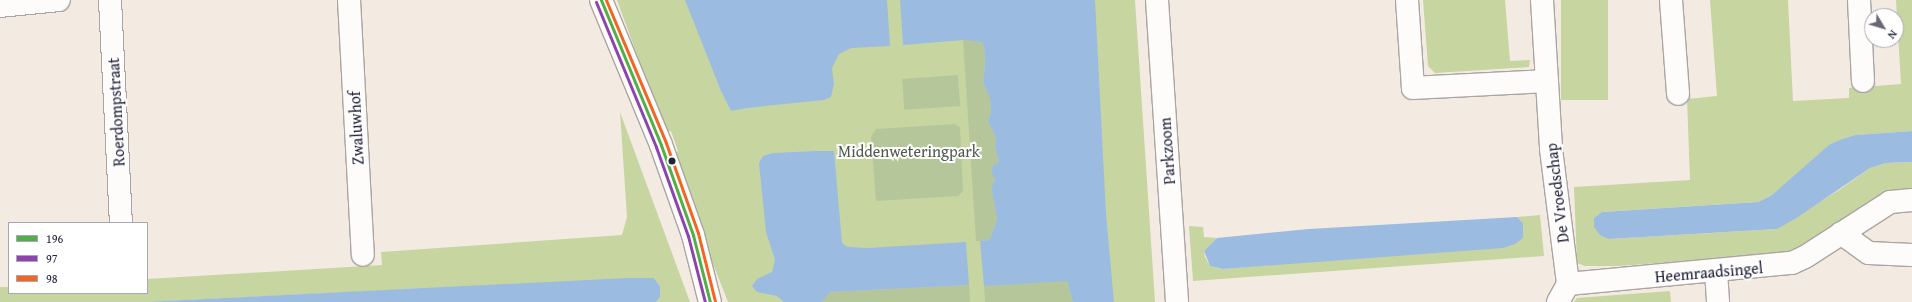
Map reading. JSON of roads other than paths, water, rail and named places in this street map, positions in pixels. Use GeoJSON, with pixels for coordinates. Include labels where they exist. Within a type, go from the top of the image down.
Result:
{"type":"FeatureCollection","features":[{"type":"Feature","properties":{"kind":"street"},"geometry":{"type":"LineString","coordinates":[[0,6],[60,0]]}},
{"type":"Feature","properties":{"kind":"street","name":"Roerdompstraat"},"geometry":{"type":"LineString","coordinates":[[110,0],[121,222]]}},
{"type":"Feature","properties":{"kind":"street","name":"Zwaluwhof"},"geometry":{"type":"LineString","coordinates":[[349,0],[363,255]]}},
{"type":"Feature","properties":{"kind":"street"},"geometry":{"type":"LineString","coordinates":[[601,0],[661,145],[691,228],[710,302]]}},
{"type":"Feature","properties":{"kind":"street","name":"Parkzoom"},"geometry":{"type":"LineString","coordinates":[[1157,0],[1177,302]]}},
{"type":"Feature","properties":{"kind":"street"},"geometry":{"type":"LineString","coordinates":[[1407,0],[1413,88],[1547,81]]}},
{"type":"Feature","properties":{"kind":"street","name":"De Vroedschap"},"geometry":{"type":"LineString","coordinates":[[1542,0],[1551,149],[1563,293]]}},
{"type":"Feature","properties":{"kind":"street"},"geometry":{"type":"LineString","coordinates":[[1671,0],[1678,94]]}},
{"type":"Feature","properties":{"kind":"street"},"geometry":{"type":"LineString","coordinates":[[1859,0],[1863,81]]}},
{"type":"Feature","properties":{"kind":"street","name":"Heemraadsingel"},"geometry":{"type":"LineString","coordinates":[[1563,293],[1792,263],[1805,257],[1890,202],[1912,200]]}},
{"type":"Feature","properties":{"kind":"street"},"geometry":{"type":"LineString","coordinates":[[1841,233],[1868,253],[1912,255]]}},
{"type":"Feature","properties":{"kind":"street"},"geometry":{"type":"LineString","coordinates":[[1716,272],[1718,302]]}},
{"type":"Feature","properties":{"kind":"water"},"geometry":{"type":"Polygon","coordinates":[[[685,0],[887,0],[890,46],[851,48],[839,54],[832,68],[834,84],[831,97],[824,100],[746,108],[731,111],[721,91],[685,0]]]}},
{"type":"Feature","properties":{"kind":"water"},"geometry":{"type":"Polygon","coordinates":[[[900,0],[1095,0],[1106,214],[1114,302],[1073,302],[1067,281],[984,286],[980,241],[989,240],[997,219],[992,191],[995,180],[992,173],[993,165],[999,162],[995,147],[996,138],[988,121],[991,112],[990,98],[983,83],[985,52],[982,42],[963,40],[903,45],[900,0]]]}},
{"type":"Feature","properties":{"kind":"water"},"geometry":{"type":"Polygon","coordinates":[[[1912,131],[1912,162],[1886,163],[1870,168],[1798,217],[1777,229],[1609,239],[1600,235],[1594,227],[1594,218],[1602,212],[1758,202],[1772,195],[1829,145],[1842,139],[1855,135],[1912,131]]]}},
{"type":"Feature","properties":{"kind":"water"},"geometry":{"type":"Polygon","coordinates":[[[834,151],[842,243],[847,247],[868,248],[966,242],[969,285],[830,292],[822,302],[784,302],[777,296],[757,292],[752,286],[757,279],[772,272],[775,260],[766,232],[759,163],[763,156],[773,153],[834,151]]]}},
{"type":"Feature","properties":{"kind":"water"},"geometry":{"type":"Polygon","coordinates":[[[1517,217],[1523,223],[1523,238],[1515,244],[1503,248],[1223,269],[1210,266],[1204,251],[1217,238],[1309,229],[1517,217]]]}},
{"type":"Feature","properties":{"kind":"water"},"geometry":{"type":"Polygon","coordinates":[[[628,278],[654,278],[660,286],[660,297],[656,302],[143,302],[628,278]]]}},
{"type":"Feature","properties":{"kind":"park label","name":"Middenweteringpark"},"geometry":{"type":"Point","coordinates":[909,151]}}]}
